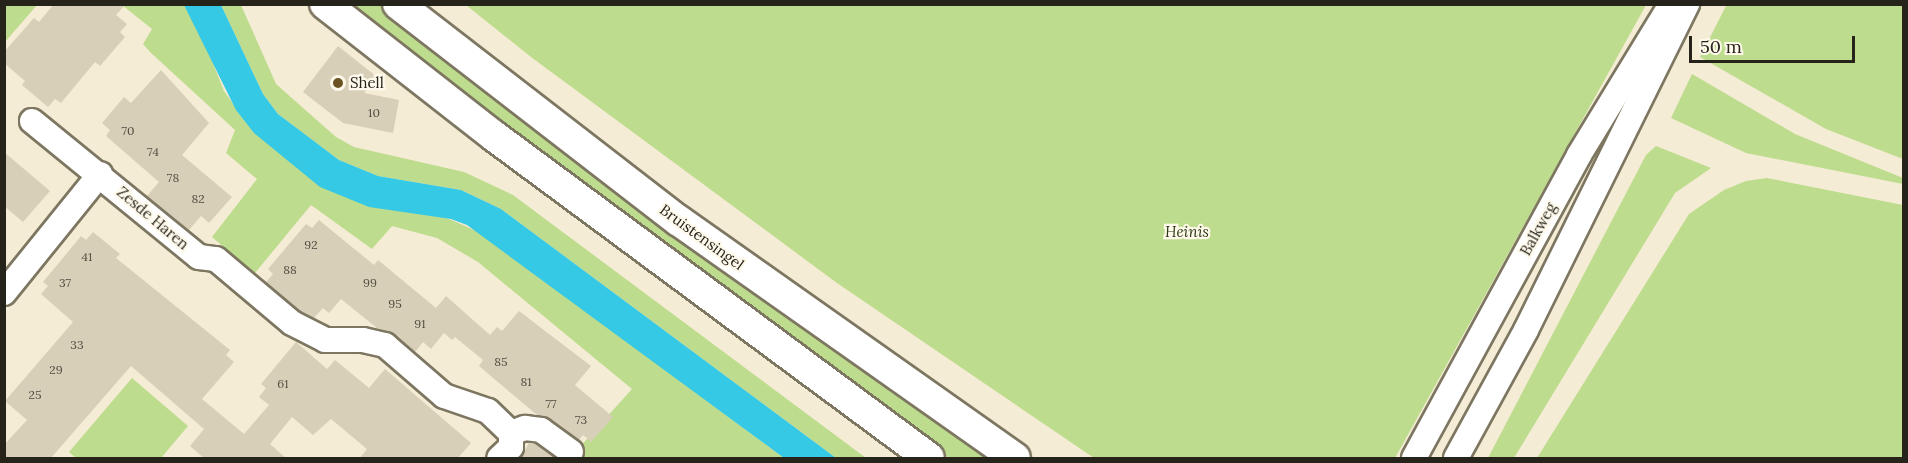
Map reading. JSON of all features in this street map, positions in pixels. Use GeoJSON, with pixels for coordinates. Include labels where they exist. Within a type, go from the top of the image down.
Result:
{"type":"FeatureCollection","features":[{"type":"Feature","properties":{"kind":"main road"},"geometry":{"type":"LineString","coordinates":[[325,4],[494,136],[928,459]]}},
{"type":"Feature","properties":{"kind":"main road","name":"Bruistensingel"},"geometry":{"type":"LineString","coordinates":[[398,4],[679,221],[1015,459]]}},
{"type":"Feature","properties":{"kind":"street","name":"Balkweg"},"geometry":{"type":"LineString","coordinates":[[1413,459],[1578,155],[1671,4]]}},
{"type":"Feature","properties":{"kind":"street"},"geometry":{"type":"LineString","coordinates":[[1456,459],[1526,330],[1687,4]]}},
{"type":"Feature","properties":{"kind":"street","name":"Zesde Haren"},"geometry":{"type":"LineString","coordinates":[[32,121],[100,174],[199,257],[216,258],[292,323],[325,340],[363,340],[385,345],[444,396],[488,411],[511,433]]}},
{"type":"Feature","properties":{"kind":"street"},"geometry":{"type":"LineString","coordinates":[[4,293],[100,174]]}},
{"type":"Feature","properties":{"kind":"street"},"geometry":{"type":"LineString","coordinates":[[499,459],[511,447],[511,433],[525,428],[541,430],[572,452]]}},
{"type":"Feature","properties":{"kind":"green space"},"geometry":{"type":"Polygon","coordinates":[[[1727,4],[1903,5],[1903,159],[1826,129],[1700,57],[1727,4]]]}},
{"type":"Feature","properties":{"kind":"green space"},"geometry":{"type":"Polygon","coordinates":[[[4,5],[37,5],[5,42],[4,5]]]}},
{"type":"Feature","properties":{"kind":"green space"},"geometry":{"type":"Polygon","coordinates":[[[122,5],[184,5],[200,31],[224,91],[254,133],[481,233],[784,458],[570,458],[632,389],[478,262],[437,238],[392,226],[372,249],[311,205],[255,273],[212,237],[257,179],[226,153],[235,130],[150,52],[143,44],[152,29],[122,5]]]}},
{"type":"Feature","properties":{"kind":"green space"},"geometry":{"type":"Polygon","coordinates":[[[221,5],[241,5],[276,84],[336,137],[354,147],[464,172],[513,195],[866,458],[836,458],[501,209],[461,190],[378,176],[339,160],[278,114],[263,94],[221,5]]]}},
{"type":"Feature","properties":{"kind":"green space"},"geometry":{"type":"Polygon","coordinates":[[[343,5],[380,5],[513,110],[992,458],[949,458],[865,400],[343,5]]]}},
{"type":"Feature","properties":{"kind":"green space","name":"Heinis"},"geometry":{"type":"Polygon","coordinates":[[[466,5],[1646,5],[1395,458],[1094,458],[837,283],[531,57],[466,5]]]}},
{"type":"Feature","properties":{"kind":"green space"},"geometry":{"type":"Polygon","coordinates":[[[1692,74],[1795,134],[1903,178],[1903,184],[1746,153],[1671,118],[1692,74]]]}},
{"type":"Feature","properties":{"kind":"green space"},"geometry":{"type":"Polygon","coordinates":[[[1656,146],[1711,168],[1675,193],[1514,458],[1488,458],[1646,155],[1656,146]]]}},
{"type":"Feature","properties":{"kind":"green space"},"geometry":{"type":"Polygon","coordinates":[[[1767,178],[1903,205],[1903,458],[1537,458],[1689,214],[1724,190],[1746,181],[1767,178]]]}},
{"type":"Feature","properties":{"kind":"green space"},"geometry":{"type":"Polygon","coordinates":[[[132,378],[188,426],[161,458],[76,458],[69,452],[132,378]]]}},
{"type":"Feature","properties":{"kind":"water"},"geometry":{"type":"Polygon","coordinates":[[[184,5],[221,5],[263,94],[278,114],[339,160],[378,176],[461,190],[501,209],[836,458],[784,458],[467,225],[451,219],[369,207],[320,187],[254,133],[236,110],[184,5]]]}},
{"type":"Feature","properties":{"kind":"building"},"geometry":{"type":"Polygon","coordinates":[[[54,4],[126,4],[116,15],[127,24],[120,32],[125,37],[100,66],[95,62],[61,103],[55,99],[48,107],[22,85],[25,81],[4,63],[4,52],[34,18],[39,22],[54,4]]]}},
{"type":"Feature","properties":{"kind":"building"},"geometry":{"type":"Polygon","coordinates":[[[338,46],[377,77],[364,93],[399,100],[393,133],[343,123],[303,92],[338,46]]]}},
{"type":"Feature","properties":{"kind":"building"},"geometry":{"type":"Polygon","coordinates":[[[161,70],[209,123],[182,155],[232,197],[209,223],[201,216],[189,230],[147,196],[159,182],[106,136],[110,130],[102,123],[124,97],[131,103],[161,70]]]}},
{"type":"Feature","properties":{"kind":"building"},"geometry":{"type":"Polygon","coordinates":[[[4,152],[50,191],[23,222],[4,206],[4,152]]]}},
{"type":"Feature","properties":{"kind":"building"},"geometry":{"type":"Polygon","coordinates":[[[319,220],[374,265],[378,260],[436,308],[446,296],[490,335],[497,327],[502,331],[519,311],[591,366],[575,385],[613,417],[591,442],[583,435],[579,440],[549,419],[537,415],[479,366],[483,360],[455,337],[452,340],[444,333],[431,349],[423,342],[415,352],[394,334],[377,328],[341,299],[329,313],[323,308],[314,318],[301,312],[266,282],[273,274],[268,269],[306,224],[312,228],[319,220]]]}},
{"type":"Feature","properties":{"kind":"building"},"geometry":{"type":"Polygon","coordinates":[[[93,232],[120,254],[116,258],[230,350],[226,355],[234,362],[202,399],[244,434],[269,405],[259,397],[266,388],[261,384],[296,342],[327,369],[335,360],[369,388],[385,369],[471,443],[457,459],[359,459],[367,449],[331,419],[313,435],[292,417],[270,444],[287,459],[205,459],[190,446],[204,429],[131,366],[50,459],[4,459],[4,445],[27,420],[5,401],[73,322],[41,294],[48,286],[43,282],[81,236],[86,240],[93,232]]]}},
{"type":"Feature","properties":{"kind":"building"},"geometry":{"type":"Polygon","coordinates":[[[529,443],[536,444],[556,459],[520,459],[529,443]]]}},
{"type":"Feature","properties":{"kind":"place","name":"Shell"},"geometry":{"type":"Point","coordinates":[338,83]}}]}
